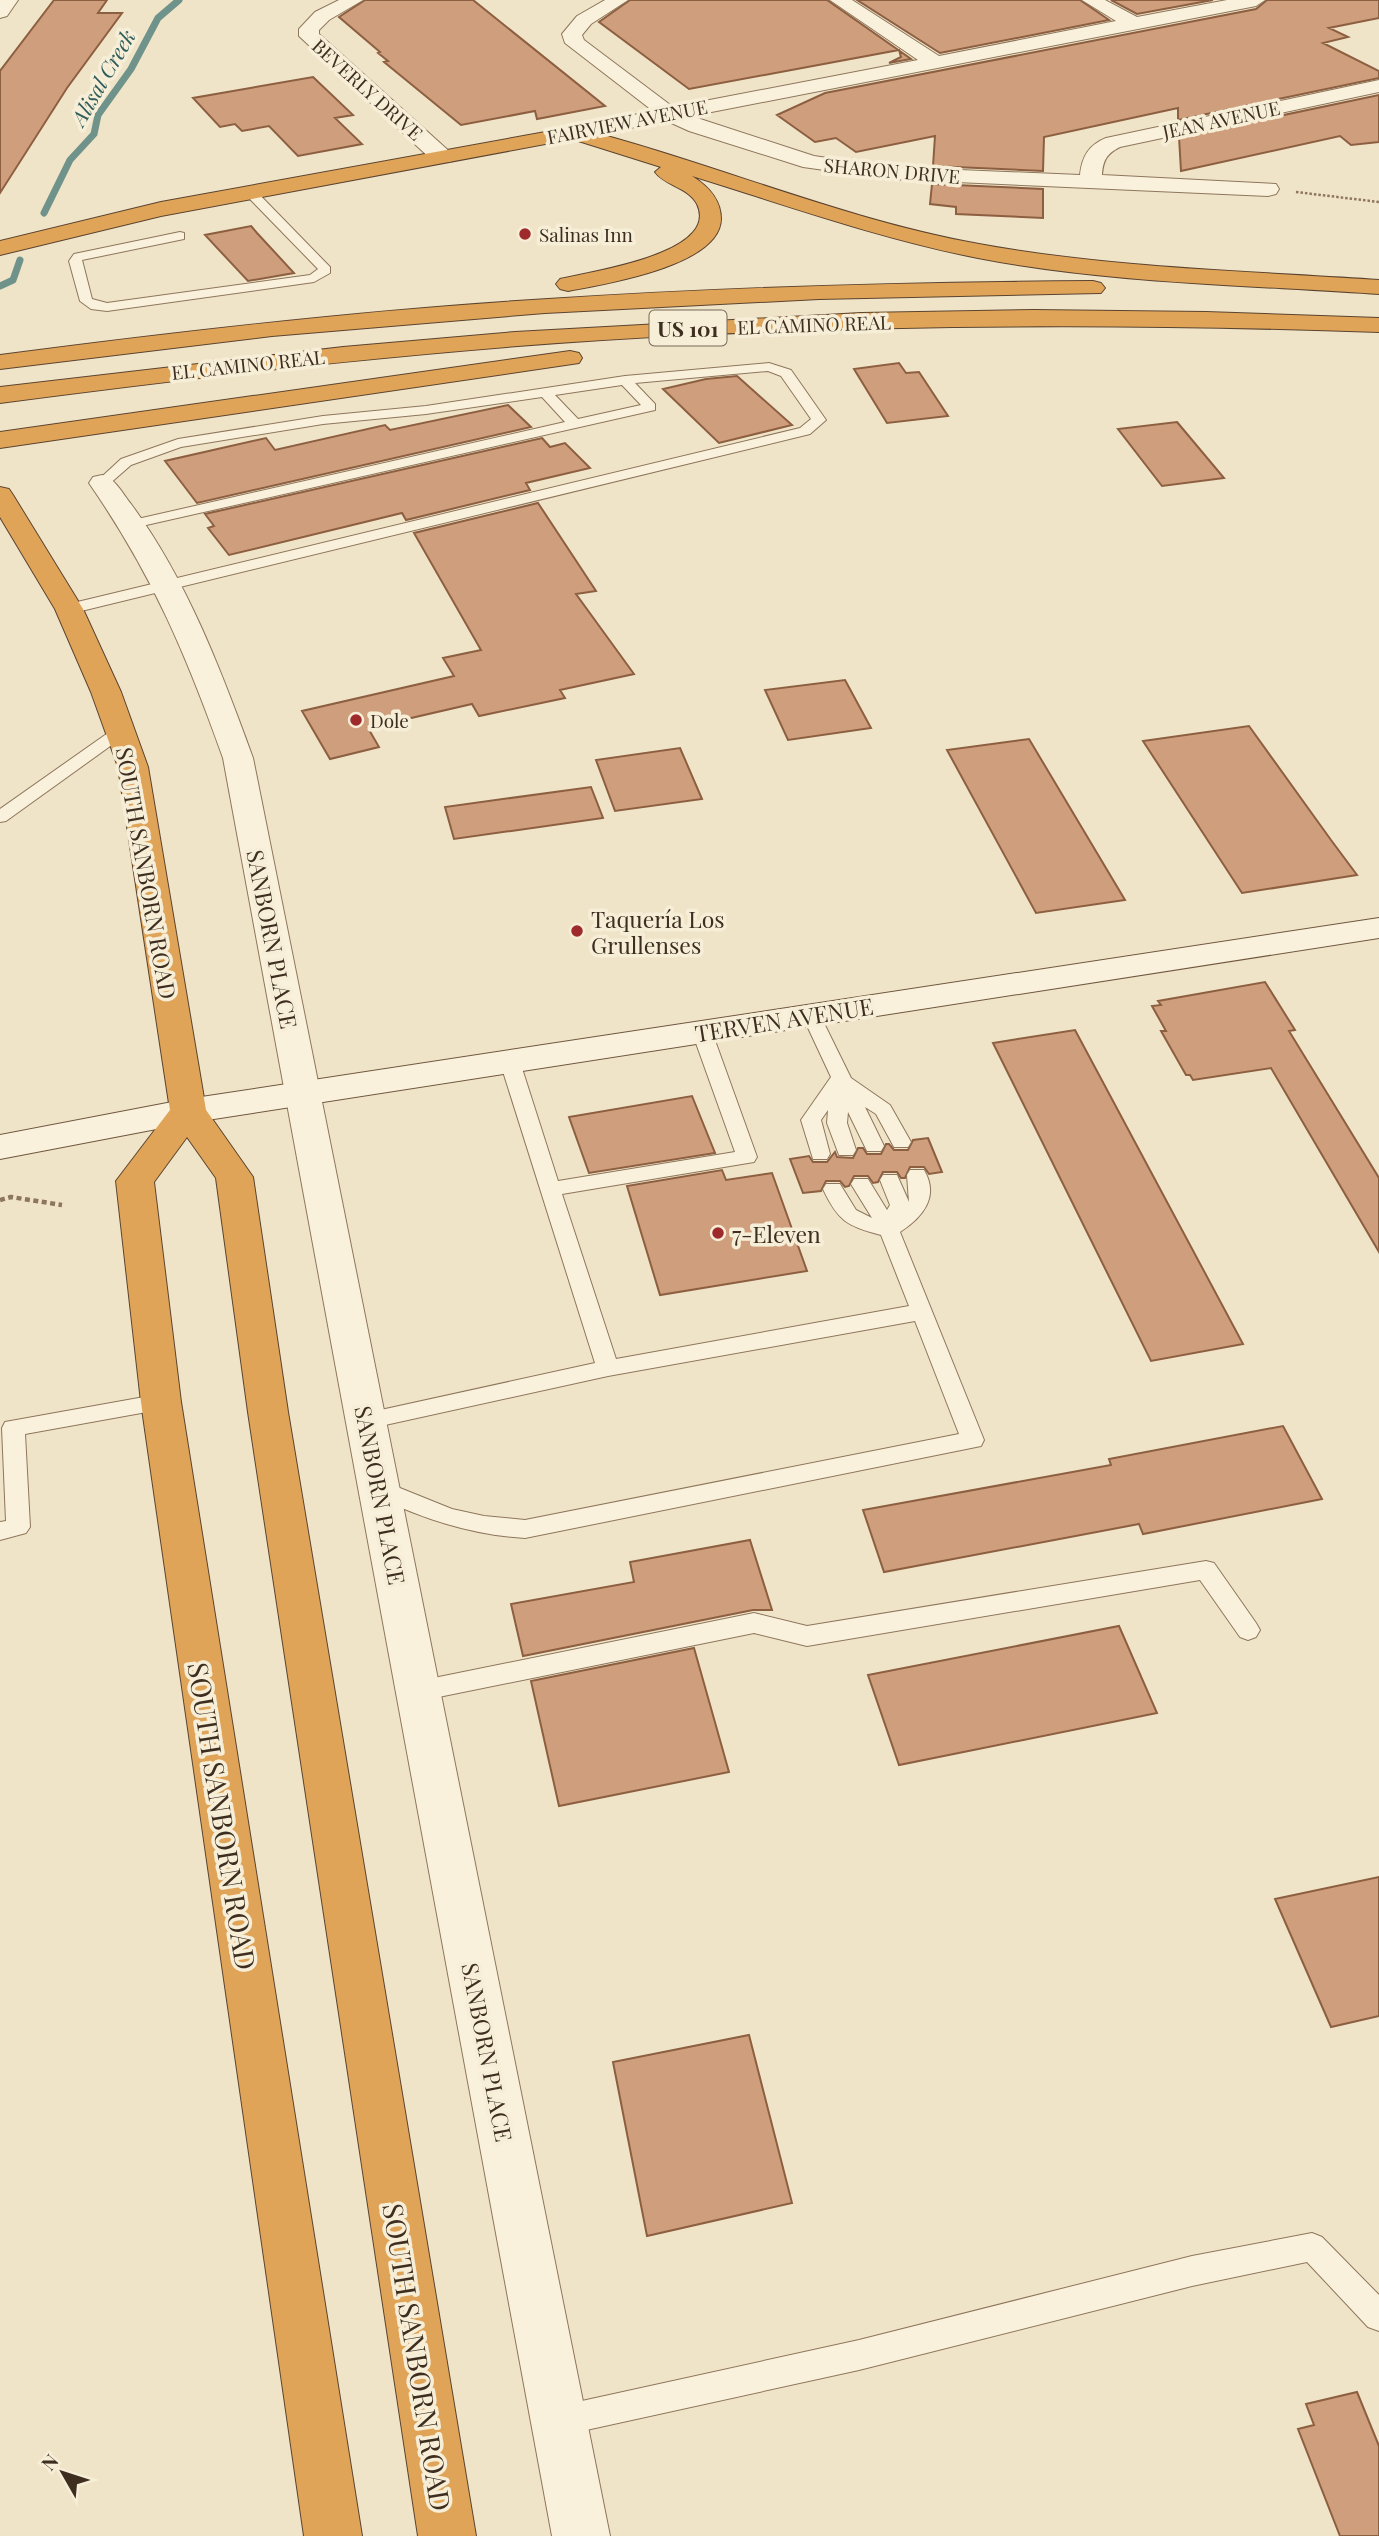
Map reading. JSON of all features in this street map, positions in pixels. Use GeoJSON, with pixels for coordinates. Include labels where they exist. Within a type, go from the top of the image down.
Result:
{"type":"FeatureCollection","features":[{"type":"Feature","properties":{"kind":"highway","name":"FAIRVIEW AVENUE"},"geometry":{"type":"LineString","coordinates":[[0,248],[87,225],[250,192],[573,133]]}},
{"type":"Feature","properties":{"kind":"highway"},"geometry":{"type":"LineString","coordinates":[[573,133],[890,230],[978,251],[1084,265],[1379,287]]}},
{"type":"Feature","properties":{"kind":"highway"},"geometry":{"type":"LineString","coordinates":[[220,333],[389,306],[539,289],[618,274],[682,252],[702,236],[711,222],[711,213],[704,197],[688,183],[668,173],[569,147],[542,144],[503,145]]}},
{"type":"Feature","properties":{"kind":"highway","name":"EL CAMINO REAL"},"geometry":{"type":"LineString","coordinates":[[0,362],[220,333],[514,307],[727,295],[1019,288],[1173,288],[1379,293]]}},
{"type":"Feature","properties":{"kind":"highway"},"geometry":{"type":"LineString","coordinates":[[0,440],[671,345],[879,331],[1181,319]]}},
{"type":"Feature","properties":{"kind":"highway","name":"EL CAMINO REAL"},"geometry":{"type":"LineString","coordinates":[[0,395],[228,366],[545,337],[867,321],[1181,319],[1379,325]]}},
{"type":"Feature","properties":{"kind":"highway","name":"SOUTH SANBORN ROAD"},"geometry":{"type":"LineString","coordinates":[[0,495],[69,608],[133,766],[188,1111],[234,1177],[268,1412],[447,2536]]}},
{"type":"Feature","properties":{"kind":"highway","name":"SOUTH SANBORN ROAD"},"geometry":{"type":"LineString","coordinates":[[188,1111],[135,1181],[161,1402],[333,2536]]}},
{"type":"Feature","properties":{"kind":"street"},"geometry":{"type":"LineString","coordinates":[[0,12],[9,0]]}},
{"type":"Feature","properties":{"kind":"street","name":"BEVERLY DRIVE"},"geometry":{"type":"LineString","coordinates":[[354,0],[317,20],[310,26],[309,36],[442,157]]}},
{"type":"Feature","properties":{"kind":"street","name":"SHARON DRIVE"},"geometry":{"type":"LineString","coordinates":[[619,0],[579,23],[573,30],[573,40],[668,113],[716,135],[795,158],[843,168],[912,175],[1268,189]]}},
{"type":"Feature","properties":{"kind":"street"},"geometry":{"type":"LineString","coordinates":[[839,0],[933,61]]}},
{"type":"Feature","properties":{"kind":"street"},"geometry":{"type":"LineString","coordinates":[[1091,0],[1133,23]]}},
{"type":"Feature","properties":{"kind":"street","name":"FAIRVIEW AVENUE"},"geometry":{"type":"LineString","coordinates":[[573,133],[1256,0]]}},
{"type":"Feature","properties":{"kind":"street","name":"JEAN AVENUE"},"geometry":{"type":"LineString","coordinates":[[1091,182],[1092,158],[1099,149],[1113,142],[1379,86]]}},
{"type":"Feature","properties":{"kind":"street","name":"SANBORN PLACE"},"geometry":{"type":"LineString","coordinates":[[102,483],[133,524],[168,586],[209,675],[238,758],[581,2536]]}},
{"type":"Feature","properties":{"kind":"street","name":"TERVEN AVENUE"},"geometry":{"type":"LineString","coordinates":[[0,1147],[188,1111],[1379,928]]}},
{"type":"Feature","properties":{"kind":"lane"},"geometry":{"type":"LineString","coordinates":[[180,236],[78,257],[75,261],[86,301],[96,306],[272,284],[324,274],[326,270],[250,192]]}},
{"type":"Feature","properties":{"kind":"lane"},"geometry":{"type":"LineString","coordinates":[[87,225],[101,251]]}},
{"type":"Feature","properties":{"kind":"lane"},"geometry":{"type":"LineString","coordinates":[[69,608],[805,431],[819,419],[786,373],[769,367],[625,380],[426,410],[323,420],[178,443],[126,462],[102,483]]}},
{"type":"Feature","properties":{"kind":"lane"},"geometry":{"type":"LineString","coordinates":[[133,524],[650,407],[625,380]]}},
{"type":"Feature","properties":{"kind":"lane"},"geometry":{"type":"LineString","coordinates":[[544,391],[575,424]]}},
{"type":"Feature","properties":{"kind":"lane"},"geometry":{"type":"LineString","coordinates":[[0,817],[121,732]]}},
{"type":"Feature","properties":{"kind":"lane"},"geometry":{"type":"LineString","coordinates":[[811,1015],[874,1146]]}},
{"type":"Feature","properties":{"kind":"lane"},"geometry":{"type":"LineString","coordinates":[[551,1189],[747,1157],[702,1032]]}},
{"type":"Feature","properties":{"kind":"lane"},"geometry":{"type":"LineString","coordinates":[[510,1062],[608,1368]]}},
{"type":"Feature","properties":{"kind":"lane"},"geometry":{"type":"LineString","coordinates":[[840,1079],[883,1110],[901,1142]]}},
{"type":"Feature","properties":{"kind":"lane"},"geometry":{"type":"LineString","coordinates":[[840,1079],[836,1123],[846,1150]]}},
{"type":"Feature","properties":{"kind":"lane"},"geometry":{"type":"LineString","coordinates":[[820,1154],[811,1120],[840,1079]]}},
{"type":"Feature","properties":{"kind":"lane"},"geometry":{"type":"LineString","coordinates":[[889,1230],[918,1207],[922,1190],[917,1175]]}},
{"type":"Feature","properties":{"kind":"lane"},"geometry":{"type":"LineString","coordinates":[[889,1230],[900,1205],[890,1180]]}},
{"type":"Feature","properties":{"kind":"lane"},"geometry":{"type":"LineString","coordinates":[[380,1489],[440,1516],[484,1528],[525,1529],[973,1440],[889,1230],[861,1184]]}},
{"type":"Feature","properties":{"kind":"lane"},"geometry":{"type":"LineString","coordinates":[[833,1189],[844,1214],[855,1221],[889,1230]]}},
{"type":"Feature","properties":{"kind":"lane"},"geometry":{"type":"LineString","coordinates":[[367,1421],[608,1368],[921,1312]]}},
{"type":"Feature","properties":{"kind":"lane"},"geometry":{"type":"LineString","coordinates":[[0,1531],[18,1527],[13,1427],[161,1402]]}},
{"type":"Feature","properties":{"kind":"lane"},"geometry":{"type":"LineString","coordinates":[[419,1691],[754,1623],[807,1636],[1206,1570],[1248,1630]]}},
{"type":"Feature","properties":{"kind":"lane"},"geometry":{"type":"LineString","coordinates":[[559,2421],[859,2355],[1192,2271],[1312,2247],[1379,2316]]}},
{"type":"Feature","properties":{"kind":"path"},"geometry":{"type":"LineString","coordinates":[[1268,189],[1379,202]]}},
{"type":"Feature","properties":{"kind":"path"},"geometry":{"type":"LineString","coordinates":[[0,1200],[11,1197],[62,1205]]}},
{"type":"Feature","properties":{"kind":"building"},"geometry":{"type":"Polygon","coordinates":[[[54,0],[107,0],[98,13],[122,13],[67,88],[0,193],[0,71],[54,0]]]}},
{"type":"Feature","properties":{"kind":"building"},"geometry":{"type":"Polygon","coordinates":[[[365,0],[473,0],[605,106],[537,119],[535,111],[461,125],[384,62],[388,61],[378,53],[380,52],[339,17],[365,0]]]}},
{"type":"Feature","properties":{"kind":"building"},"geometry":{"type":"Polygon","coordinates":[[[630,0],[827,0],[898,50],[689,89],[599,22],[630,0]]]}},
{"type":"Feature","properties":{"kind":"building"},"geometry":{"type":"Polygon","coordinates":[[[857,0],[1080,0],[1109,20],[940,53],[857,0]]]}},
{"type":"Feature","properties":{"kind":"building"},"geometry":{"type":"Polygon","coordinates":[[[1111,0],[1213,0],[1137,14],[1111,0]]]}},
{"type":"Feature","properties":{"kind":"building"},"geometry":{"type":"Polygon","coordinates":[[[1267,0],[1379,0],[1379,18],[1329,28],[1348,37],[1323,43],[1379,71],[1379,78],[1178,120],[1178,108],[1044,137],[1043,171],[933,166],[935,136],[856,152],[836,138],[815,142],[777,115],[825,93],[1256,9],[1267,0]]]}},
{"type":"Feature","properties":{"kind":"building"},"geometry":{"type":"Polygon","coordinates":[[[899,51],[911,59],[889,63],[901,57],[899,51]]]}},
{"type":"Feature","properties":{"kind":"building"},"geometry":{"type":"Polygon","coordinates":[[[313,77],[353,115],[335,118],[362,144],[298,156],[269,126],[242,131],[235,124],[220,127],[193,98],[313,77]]]}},
{"type":"Feature","properties":{"kind":"building"},"geometry":{"type":"Polygon","coordinates":[[[1379,95],[1379,142],[1351,145],[1340,136],[1181,171],[1179,137],[1379,95]]]}},
{"type":"Feature","properties":{"kind":"building"},"geometry":{"type":"Polygon","coordinates":[[[932,184],[1043,189],[1043,218],[956,214],[956,207],[930,204],[932,184]]]}},
{"type":"Feature","properties":{"kind":"building"},"geometry":{"type":"Polygon","coordinates":[[[251,226],[294,273],[248,281],[205,235],[251,226]]]}},
{"type":"Feature","properties":{"kind":"building"},"geometry":{"type":"Polygon","coordinates":[[[899,363],[906,373],[919,372],[948,416],[887,423],[854,369],[899,363]]]}},
{"type":"Feature","properties":{"kind":"building"},"geometry":{"type":"Polygon","coordinates":[[[737,376],[792,425],[719,443],[663,389],[706,379],[737,376]]]}},
{"type":"Feature","properties":{"kind":"building"},"geometry":{"type":"Polygon","coordinates":[[[508,405],[531,427],[197,503],[165,461],[266,438],[275,450],[385,425],[390,430],[508,405]]]}},
{"type":"Feature","properties":{"kind":"building"},"geometry":{"type":"Polygon","coordinates":[[[1177,422],[1224,478],[1162,486],[1118,429],[1177,422]]]}},
{"type":"Feature","properties":{"kind":"building"},"geometry":{"type":"Polygon","coordinates":[[[542,438],[550,447],[565,443],[590,468],[526,483],[530,490],[406,520],[402,513],[229,555],[208,528],[214,526],[205,514],[542,438]]]}},
{"type":"Feature","properties":{"kind":"building"},"geometry":{"type":"Polygon","coordinates":[[[538,503],[596,591],[576,594],[634,674],[560,690],[565,698],[479,716],[472,704],[368,728],[379,747],[330,759],[302,711],[454,676],[443,658],[481,650],[414,533],[538,503]]]}},
{"type":"Feature","properties":{"kind":"building"},"geometry":{"type":"Polygon","coordinates":[[[845,680],[871,728],[788,740],[765,690],[845,680]]]}},
{"type":"Feature","properties":{"kind":"building"},"geometry":{"type":"Polygon","coordinates":[[[1249,726],[1357,875],[1242,893],[1143,741],[1249,726]]]}},
{"type":"Feature","properties":{"kind":"building"},"geometry":{"type":"Polygon","coordinates":[[[1029,739],[1125,900],[1036,913],[947,750],[1029,739]]]}},
{"type":"Feature","properties":{"kind":"building"},"geometry":{"type":"Polygon","coordinates":[[[680,748],[702,799],[615,811],[596,760],[680,748]]]}},
{"type":"Feature","properties":{"kind":"building"},"geometry":{"type":"Polygon","coordinates":[[[591,787],[603,818],[454,839],[445,807],[591,787]]]}},
{"type":"Feature","properties":{"kind":"building"},"geometry":{"type":"Polygon","coordinates":[[[1265,982],[1295,1030],[1289,1031],[1379,1178],[1379,1252],[1271,1068],[1193,1080],[1190,1075],[1186,1075],[1161,1031],[1166,1031],[1152,1006],[1161,1005],[1158,1001],[1265,982]]]}},
{"type":"Feature","properties":{"kind":"building"},"geometry":{"type":"Polygon","coordinates":[[[1075,1030],[1243,1344],[1151,1361],[993,1043],[1075,1030]]]}},
{"type":"Feature","properties":{"kind":"building"},"geometry":{"type":"Polygon","coordinates":[[[692,1096],[715,1153],[589,1173],[569,1117],[692,1096]]]}},
{"type":"Feature","properties":{"kind":"building"},"geometry":{"type":"Polygon","coordinates":[[[928,1138],[942,1172],[929,1174],[924,1167],[910,1167],[905,1178],[901,1178],[897,1172],[883,1172],[878,1182],[873,1183],[868,1176],[854,1176],[849,1186],[845,1187],[840,1181],[826,1181],[821,1191],[803,1193],[790,1159],[809,1156],[813,1162],[827,1162],[835,1152],[837,1157],[853,1158],[858,1148],[863,1148],[867,1154],[881,1154],[886,1144],[894,1150],[908,1150],[913,1140],[928,1138]]]}},
{"type":"Feature","properties":{"kind":"building","name":"7-Eleven"},"geometry":{"type":"Polygon","coordinates":[[[722,1170],[726,1180],[772,1173],[807,1271],[660,1295],[627,1186],[722,1170]]]}},
{"type":"Feature","properties":{"kind":"building"},"geometry":{"type":"Polygon","coordinates":[[[1283,1426],[1322,1499],[1143,1534],[1139,1524],[884,1572],[863,1510],[1111,1465],[1109,1459],[1283,1426]]]}},
{"type":"Feature","properties":{"kind":"building"},"geometry":{"type":"Polygon","coordinates":[[[750,1540],[772,1610],[753,1610],[523,1656],[511,1604],[634,1582],[630,1562],[750,1540]]]}},
{"type":"Feature","properties":{"kind":"building"},"geometry":{"type":"Polygon","coordinates":[[[1119,1626],[1157,1713],[899,1765],[868,1675],[1119,1626]]]}},
{"type":"Feature","properties":{"kind":"building"},"geometry":{"type":"Polygon","coordinates":[[[694,1648],[729,1772],[559,1806],[531,1681],[694,1648]]]}},
{"type":"Feature","properties":{"kind":"building"},"geometry":{"type":"Polygon","coordinates":[[[1379,1877],[1379,2016],[1331,2027],[1275,1899],[1379,1877]]]}},
{"type":"Feature","properties":{"kind":"building"},"geometry":{"type":"Polygon","coordinates":[[[749,2035],[792,2203],[647,2236],[613,2062],[749,2035]]]}},
{"type":"Feature","properties":{"kind":"building"},"geometry":{"type":"Polygon","coordinates":[[[1357,2392],[1379,2446],[1379,2536],[1340,2536],[1298,2429],[1314,2425],[1306,2404],[1357,2392]]]}},
{"type":"Feature","properties":{"kind":"waterway","name":"Alisal Creek"},"geometry":{"type":"LineString","coordinates":[[44,213],[70,160],[94,134],[98,115],[131,69],[158,18],[179,0]]}},
{"type":"Feature","properties":{"kind":"waterway","name":"Alisal Creek"},"geometry":{"type":"LineString","coordinates":[[0,286],[13,280],[20,260]]}},
{"type":"Feature","properties":{"kind":"place","name":"Salinas Inn"},"geometry":{"type":"Point","coordinates":[525,234]}},
{"type":"Feature","properties":{"kind":"place","name":"Dole"},"geometry":{"type":"Point","coordinates":[356,720]}},
{"type":"Feature","properties":{"kind":"place","name":"Taquería Los Grullenses"},"geometry":{"type":"Point","coordinates":[577,931]}},
{"type":"Feature","properties":{"kind":"place","name":"7-Eleven"},"geometry":{"type":"Point","coordinates":[718,1233]}}]}
